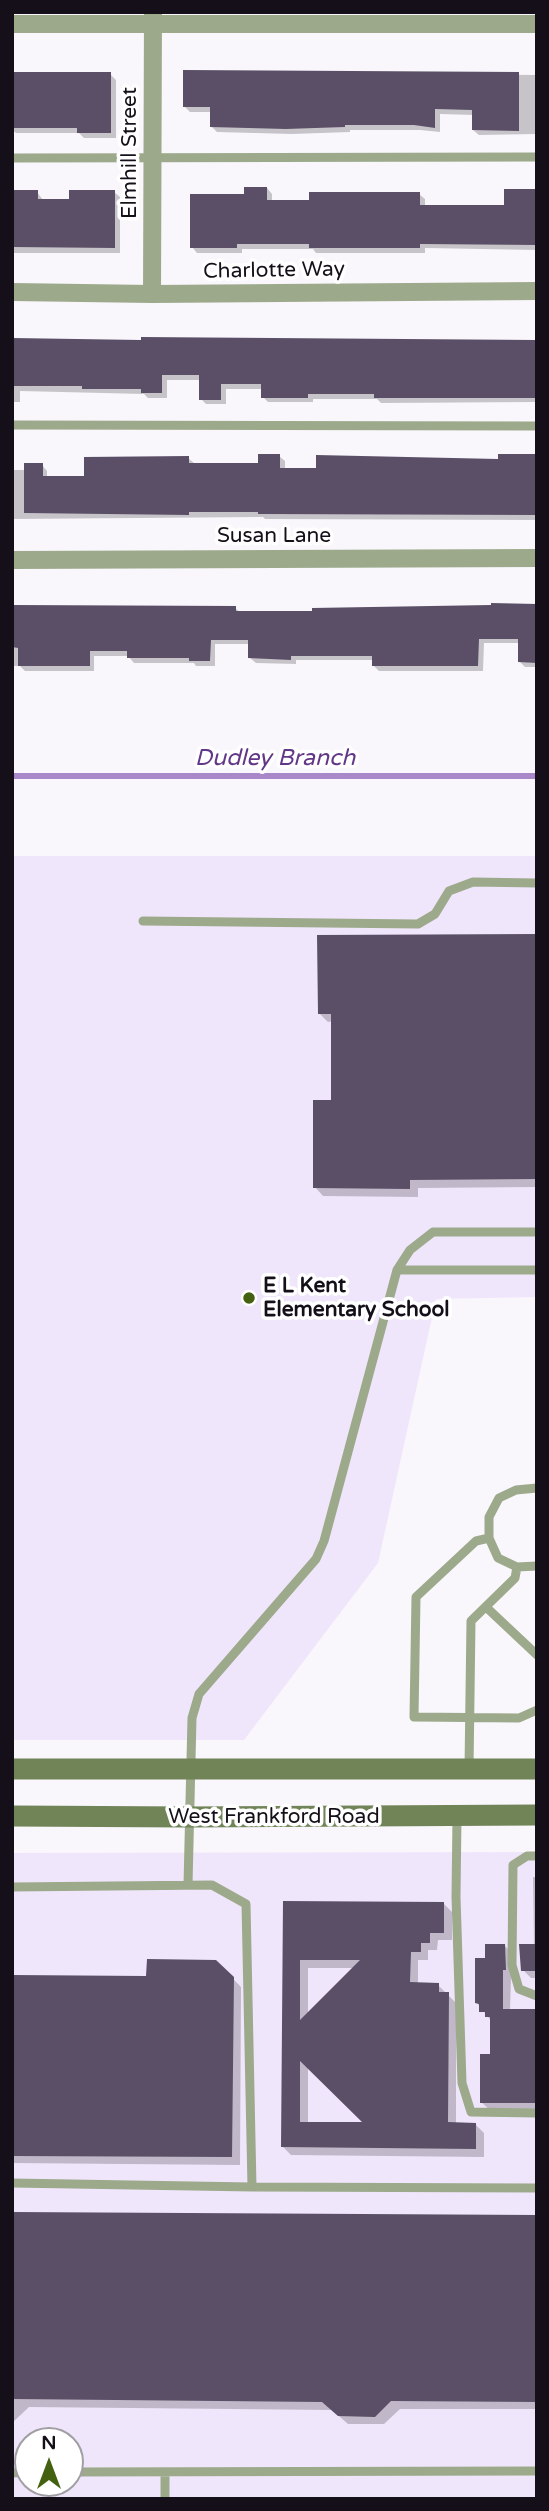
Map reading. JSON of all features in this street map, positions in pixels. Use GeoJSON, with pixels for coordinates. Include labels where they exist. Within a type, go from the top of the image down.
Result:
{"type":"FeatureCollection","features":[{"type":"Feature","properties":{"kind":"main road"},"geometry":{"type":"LineString","coordinates":[[12,1769],[537,1769]]}},
{"type":"Feature","properties":{"kind":"main road","name":"West Frankford Road"},"geometry":{"type":"LineString","coordinates":[[12,1815],[537,1815]]}},
{"type":"Feature","properties":{"kind":"street"},"geometry":{"type":"LineString","coordinates":[[12,24],[153,18],[537,24]]}},
{"type":"Feature","properties":{"kind":"street","name":"Elmhill Street"},"geometry":{"type":"LineString","coordinates":[[152,294],[153,18]]}},
{"type":"Feature","properties":{"kind":"street","name":"Charlotte Way"},"geometry":{"type":"LineString","coordinates":[[12,292],[152,294],[537,291]]}},
{"type":"Feature","properties":{"kind":"street","name":"Susan Lane"},"geometry":{"type":"LineString","coordinates":[[12,560],[537,558]]}},
{"type":"Feature","properties":{"kind":"lane"},"geometry":{"type":"LineString","coordinates":[[12,158],[537,158]]}},
{"type":"Feature","properties":{"kind":"lane"},"geometry":{"type":"LineString","coordinates":[[12,425],[537,426]]}},
{"type":"Feature","properties":{"kind":"lane"},"geometry":{"type":"LineString","coordinates":[[143,921],[418,924],[435,914],[449,891],[473,882],[537,883]]}},
{"type":"Feature","properties":{"kind":"lane"},"geometry":{"type":"LineString","coordinates":[[188,1885],[192,1718],[199,1694],[316,1559],[324,1542],[397,1270],[411,1251],[433,1232],[537,1232]]}},
{"type":"Feature","properties":{"kind":"lane"},"geometry":{"type":"LineString","coordinates":[[397,1270],[537,1270]]}},
{"type":"Feature","properties":{"kind":"lane"},"geometry":{"type":"LineString","coordinates":[[537,1488],[516,1490],[499,1499],[489,1517],[489,1538],[498,1558],[517,1567],[537,1566]]}},
{"type":"Feature","properties":{"kind":"lane"},"geometry":{"type":"LineString","coordinates":[[489,1538],[476,1542],[416,1597],[414,1717],[519,1718],[537,1710]]}},
{"type":"Feature","properties":{"kind":"lane"},"geometry":{"type":"LineString","coordinates":[[469,1769],[471,1622],[515,1578],[517,1567]]}},
{"type":"Feature","properties":{"kind":"lane"},"geometry":{"type":"LineString","coordinates":[[486,1607],[537,1656]]}},
{"type":"Feature","properties":{"kind":"lane"},"geometry":{"type":"LineString","coordinates":[[457,1816],[456,1897],[462,2083],[471,2112],[537,2113]]}},
{"type":"Feature","properties":{"kind":"lane"},"geometry":{"type":"LineString","coordinates":[[537,1856],[527,1856],[513,1865],[512,1965],[519,1989],[537,1996]]}},
{"type":"Feature","properties":{"kind":"lane"},"geometry":{"type":"LineString","coordinates":[[12,1886],[212,1885],[246,1904],[252,2187]]}},
{"type":"Feature","properties":{"kind":"lane"},"geometry":{"type":"LineString","coordinates":[[12,2183],[537,2188]]}},
{"type":"Feature","properties":{"kind":"lane"},"geometry":{"type":"LineString","coordinates":[[84,2472],[537,2471]]}},
{"type":"Feature","properties":{"kind":"lane"},"geometry":{"type":"LineString","coordinates":[[165,2472],[166,2499]]}},
{"type":"Feature","properties":{"kind":"shaded area","name":"E L Kent Elementary School"},"geometry":{"type":"Polygon","coordinates":[[[12,856],[537,856],[537,1297],[436,1299],[378,1563],[244,1740],[12,1740],[12,856]]]}},
{"type":"Feature","properties":{"kind":"shaded area"},"geometry":{"type":"Polygon","coordinates":[[[537,1852],[537,2499],[12,2499],[12,1853],[537,1852]]]}},
{"type":"Feature","properties":{"kind":"building"},"geometry":{"type":"Polygon","coordinates":[[[183,70],[519,72],[519,131],[472,130],[472,110],[435,109],[435,128],[414,125],[345,125],[286,129],[210,127],[210,107],[183,107],[183,70]]]}},
{"type":"Feature","properties":{"kind":"building"},"geometry":{"type":"Polygon","coordinates":[[[12,72],[111,72],[111,133],[77,133],[77,128],[12,128],[12,72]]]}},
{"type":"Feature","properties":{"kind":"building"},"geometry":{"type":"Polygon","coordinates":[[[244,187],[267,187],[267,200],[309,200],[309,192],[420,192],[420,205],[504,205],[504,189],[537,189],[537,245],[420,244],[420,248],[309,248],[309,244],[237,244],[237,248],[190,248],[190,194],[244,194],[244,187]]]}},
{"type":"Feature","properties":{"kind":"building"},"geometry":{"type":"Polygon","coordinates":[[[12,190],[38,190],[38,199],[69,199],[69,190],[115,190],[115,248],[12,247],[12,190]]]}},
{"type":"Feature","properties":{"kind":"building"},"geometry":{"type":"Polygon","coordinates":[[[141,337],[536,340],[536,398],[374,398],[374,394],[308,394],[308,398],[261,398],[261,384],[221,384],[221,400],[199,400],[199,375],[162,375],[162,393],[141,393],[141,389],[82,389],[82,386],[12,386],[12,338],[141,340],[141,337]]]}},
{"type":"Feature","properties":{"kind":"building"},"geometry":{"type":"Polygon","coordinates":[[[258,454],[280,454],[280,468],[316,468],[316,455],[498,459],[498,454],[537,454],[537,515],[24,513],[24,463],[43,463],[43,476],[84,476],[84,457],[189,456],[189,463],[258,463],[258,454]]]}},
{"type":"Feature","properties":{"kind":"building"},"geometry":{"type":"Polygon","coordinates":[[[537,604],[537,663],[518,662],[518,639],[479,639],[478,666],[372,666],[372,656],[291,656],[291,660],[248,658],[248,640],[211,640],[210,661],[189,661],[189,658],[127,658],[127,651],[90,651],[90,666],[18,666],[18,648],[12,647],[12,605],[236,606],[236,611],[312,611],[312,608],[537,604]]]}},
{"type":"Feature","properties":{"kind":"building"},"geometry":{"type":"Polygon","coordinates":[[[537,934],[537,1179],[410,1180],[410,1189],[313,1188],[313,1100],[331,1100],[331,1014],[318,1014],[317,935],[537,934]]]}},
{"type":"Feature","properties":{"kind":"building"},"geometry":{"type":"Polygon","coordinates":[[[283,1901],[444,1902],[444,1933],[430,1933],[430,1943],[421,1943],[421,1952],[411,1952],[410,1982],[439,1983],[439,1992],[449,1992],[448,2122],[476,2123],[476,2149],[281,2147],[283,1901]],[[300,1960],[300,2020],[360,1960],[300,1960]],[[300,2061],[300,2122],[362,2122],[300,2061]]]}},
{"type":"Feature","properties":{"kind":"building"},"geometry":{"type":"Polygon","coordinates":[[[485,1944],[505,1944],[503,2009],[537,2009],[537,2103],[480,2103],[480,2054],[490,2054],[490,2017],[485,2017],[485,2012],[479,2012],[479,2004],[475,2003],[475,1958],[485,1958],[485,1944]]]}},
{"type":"Feature","properties":{"kind":"building"},"geometry":{"type":"Polygon","coordinates":[[[519,1944],[537,1944],[537,1971],[521,1971],[519,1944]]]}},
{"type":"Feature","properties":{"kind":"building"},"geometry":{"type":"Polygon","coordinates":[[[147,1959],[216,1960],[234,1977],[232,2157],[12,2156],[12,1975],[146,1976],[147,1959]]]}},
{"type":"Feature","properties":{"kind":"building"},"geometry":{"type":"Polygon","coordinates":[[[12,2212],[537,2215],[537,2402],[391,2401],[375,2417],[338,2416],[322,2402],[12,2399],[12,2212]]]}},
{"type":"Feature","properties":{"kind":"waterway","name":"Dudley Branch"},"geometry":{"type":"LineString","coordinates":[[12,776],[537,776]]}},
{"type":"Feature","properties":{"kind":"place","name":"E L Kent Elementary School"},"geometry":{"type":"Point","coordinates":[249,1298]}}]}
